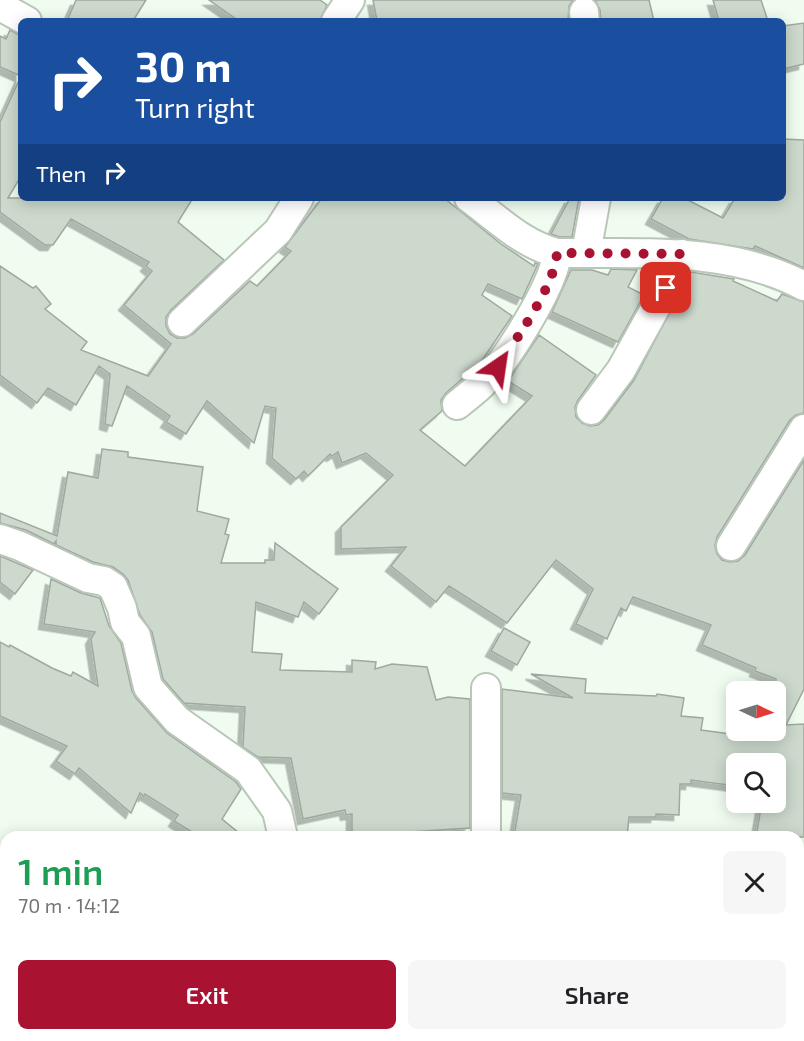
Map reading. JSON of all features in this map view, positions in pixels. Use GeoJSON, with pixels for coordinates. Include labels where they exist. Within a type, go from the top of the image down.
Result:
{"type":"FeatureCollection","features":[{"type":"Feature","properties":{"kind":"street"},"geometry":{"type":"LineString","coordinates":[[338,18],[350,0]]}},
{"type":"Feature","properties":{"kind":"street"},"geometry":{"type":"LineString","coordinates":[[1,8],[21,18]]}},
{"type":"Feature","properties":{"kind":"street"},"geometry":{"type":"LineString","coordinates":[[182,322],[278,231],[297,201]]}},
{"type":"Feature","properties":{"kind":"street"},"geometry":{"type":"LineString","coordinates":[[473,201],[523,240],[541,249],[557,253],[682,254],[752,266],[784,276],[804,286]]}},
{"type":"Feature","properties":{"kind":"street"},"geometry":{"type":"LineString","coordinates":[[586,253],[595,201]]}},
{"type":"Feature","properties":{"kind":"street"},"geometry":{"type":"LineString","coordinates":[[457,405],[498,367],[547,287],[557,253]]}},
{"type":"Feature","properties":{"kind":"street"},"geometry":{"type":"LineString","coordinates":[[591,410],[621,370],[682,254]]}},
{"type":"Feature","properties":{"kind":"street"},"geometry":{"type":"LineString","coordinates":[[731,546],[804,429]]}},
{"type":"Feature","properties":{"kind":"street"},"geometry":{"type":"LineString","coordinates":[[0,539],[88,578],[104,581],[113,587],[125,622],[136,636],[148,687],[177,720],[248,770],[277,811],[282,831]]}},
{"type":"Feature","properties":{"kind":"street"},"geometry":{"type":"LineString","coordinates":[[486,688],[486,831]]}},
{"type":"Feature","properties":{"kind":"building"},"geometry":{"type":"Polygon","coordinates":[[[76,0],[146,0],[135,18],[68,18],[76,0]]]}},
{"type":"Feature","properties":{"kind":"building"},"geometry":{"type":"Polygon","coordinates":[[[209,0],[320,0],[327,5],[321,18],[235,18],[209,0]]]}},
{"type":"Feature","properties":{"kind":"building"},"geometry":{"type":"Polygon","coordinates":[[[373,0],[573,0],[569,6],[568,18],[376,18],[373,0]]]}},
{"type":"Feature","properties":{"kind":"building"},"geometry":{"type":"Polygon","coordinates":[[[595,0],[649,0],[653,18],[601,18],[595,0]]]}},
{"type":"Feature","properties":{"kind":"building"},"geometry":{"type":"Polygon","coordinates":[[[713,0],[761,0],[767,18],[718,18],[713,0]]]}},
{"type":"Feature","properties":{"kind":"building"},"geometry":{"type":"Polygon","coordinates":[[[804,23],[804,64],[786,68],[786,26],[804,23]]]}},
{"type":"Feature","properties":{"kind":"building"},"geometry":{"type":"Polygon","coordinates":[[[10,30],[18,34],[18,75],[0,67],[0,36],[6,39],[10,30]]]}},
{"type":"Feature","properties":{"kind":"building"},"geometry":{"type":"Polygon","coordinates":[[[18,83],[18,181],[8,198],[18,198],[18,201],[191,201],[178,222],[224,260],[166,317],[166,326],[170,334],[177,338],[185,338],[193,334],[250,281],[257,286],[291,251],[285,247],[320,201],[448,201],[501,244],[534,266],[535,263],[538,264],[522,299],[488,284],[482,295],[512,316],[481,362],[446,393],[441,400],[442,411],[420,430],[465,466],[532,396],[508,381],[539,335],[596,375],[575,407],[576,417],[582,423],[590,426],[598,425],[604,420],[634,380],[691,272],[734,279],[733,281],[777,301],[782,294],[804,302],[804,413],[790,420],[717,537],[715,546],[722,560],[738,561],[745,555],[804,460],[804,689],[786,725],[786,681],[776,681],[776,679],[755,671],[756,668],[702,645],[711,625],[633,597],[626,611],[621,608],[607,639],[576,624],[593,589],[556,560],[507,623],[449,586],[436,602],[391,566],[406,547],[341,549],[341,527],[393,475],[366,453],[342,463],[338,452],[332,456],[330,454],[308,476],[304,471],[296,479],[272,458],[276,408],[265,406],[254,443],[207,401],[186,434],[166,422],[170,416],[127,386],[112,426],[105,424],[110,374],[99,366],[76,405],[48,388],[37,403],[0,375],[0,266],[33,288],[36,286],[51,304],[45,309],[87,342],[81,350],[148,376],[171,344],[124,305],[152,271],[146,266],[149,262],[71,219],[53,245],[45,245],[0,212],[0,122],[18,83]]]}},
{"type":"Feature","properties":{"kind":"building"},"geometry":{"type":"Polygon","coordinates":[[[786,139],[804,140],[804,268],[755,246],[753,249],[689,239],[651,219],[661,201],[690,201],[723,218],[733,201],[786,201],[786,139]]]}},
{"type":"Feature","properties":{"kind":"building"},"geometry":{"type":"Polygon","coordinates":[[[568,201],[578,201],[572,237],[551,234],[568,201]]]}},
{"type":"Feature","properties":{"kind":"building"},"geometry":{"type":"Polygon","coordinates":[[[611,269],[637,270],[628,287],[644,295],[618,342],[552,312],[571,270],[592,270],[608,275],[611,269]]]}},
{"type":"Feature","properties":{"kind":"building"},"geometry":{"type":"Polygon","coordinates":[[[102,449],[128,452],[128,457],[203,467],[197,511],[229,519],[225,534],[229,535],[221,563],[265,563],[265,560],[274,560],[275,543],[338,589],[319,614],[304,602],[298,617],[256,602],[252,652],[282,654],[280,670],[352,672],[352,660],[376,662],[375,669],[392,664],[427,667],[436,700],[448,697],[470,699],[470,828],[425,831],[352,831],[352,814],[346,815],[345,810],[303,819],[291,758],[258,757],[243,747],[245,707],[184,703],[163,679],[152,632],[140,615],[128,580],[123,574],[113,567],[93,562],[56,545],[56,541],[54,544],[26,530],[0,523],[0,513],[57,536],[68,472],[98,478],[102,449]]]}},
{"type":"Feature","properties":{"kind":"building"},"geometry":{"type":"Polygon","coordinates":[[[0,556],[33,570],[15,594],[0,582],[0,556]]]}},
{"type":"Feature","properties":{"kind":"building"},"geometry":{"type":"Polygon","coordinates":[[[51,579],[81,593],[100,598],[109,626],[121,643],[132,691],[136,698],[167,733],[236,782],[241,789],[222,819],[237,831],[190,831],[174,821],[178,815],[140,793],[131,813],[79,768],[75,774],[56,761],[67,746],[0,716],[0,642],[71,676],[73,672],[98,686],[91,639],[95,632],[44,624],[51,579]]]}},
{"type":"Feature","properties":{"kind":"building"},"geometry":{"type":"Polygon","coordinates":[[[504,628],[530,642],[517,665],[491,651],[504,628]]]}},
{"type":"Feature","properties":{"kind":"building"},"geometry":{"type":"Polygon","coordinates":[[[531,674],[586,679],[585,693],[656,696],[657,694],[684,698],[681,716],[703,718],[701,730],[726,733],[726,741],[786,741],[786,725],[804,724],[804,831],[757,831],[760,813],[786,813],[786,753],[726,753],[726,785],[691,780],[691,784],[680,784],[679,815],[656,814],[656,817],[629,817],[628,831],[515,831],[521,795],[502,793],[502,689],[573,698],[531,674]]]}},
{"type":"Feature","properties":{"kind":"route"},"geometry":{"type":"LineString","coordinates":[[498,367],[547,287],[557,253],[682,254],[666,288]]}}]}
